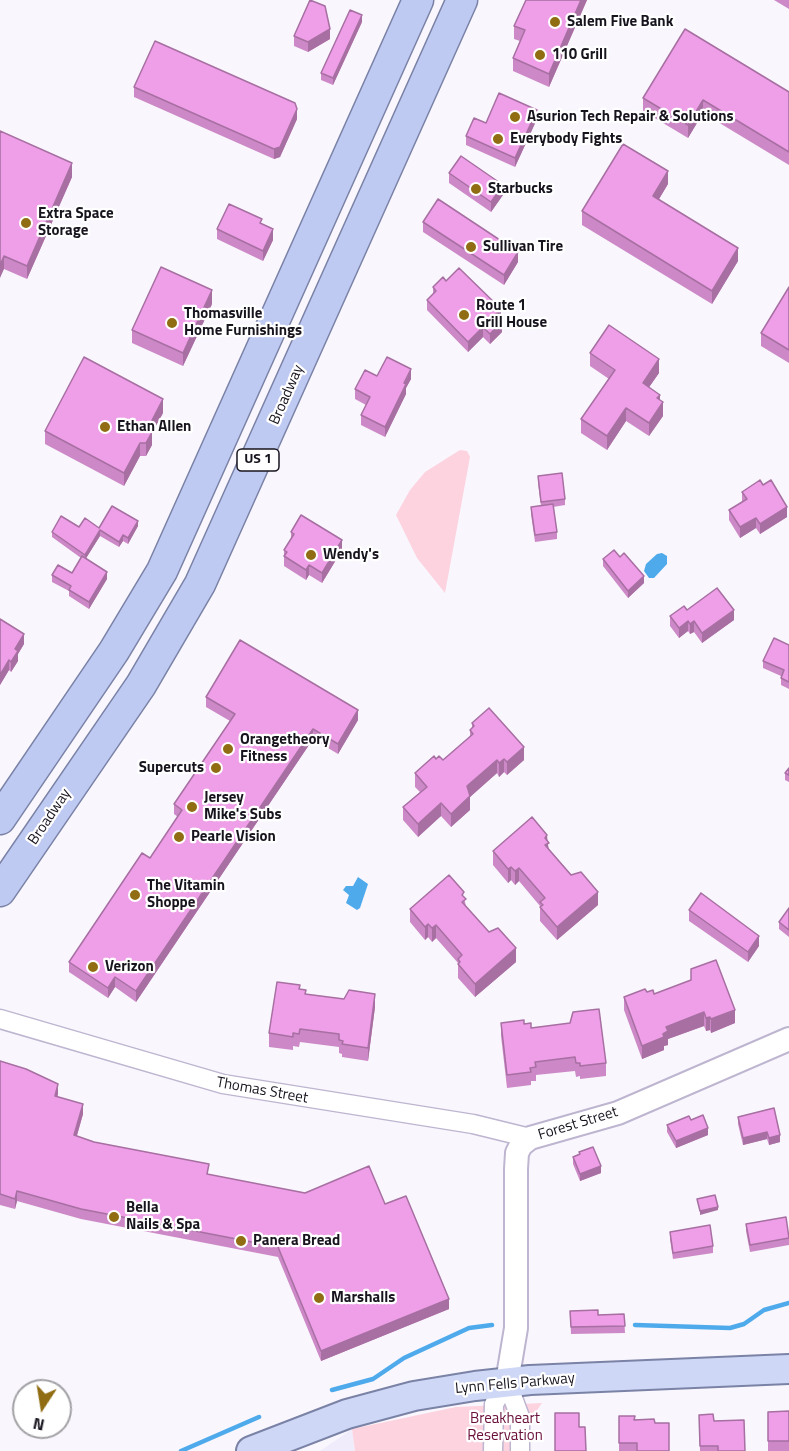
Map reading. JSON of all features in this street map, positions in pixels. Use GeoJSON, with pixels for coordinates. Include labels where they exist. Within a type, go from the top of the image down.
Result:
{"type":"FeatureCollection","features":[{"type":"Feature","properties":{"kind":"highway","name":"US 1"},"geometry":{"type":"LineString","coordinates":[[0,819],[114,651],[162,571],[418,0]]}},
{"type":"Feature","properties":{"kind":"highway","name":"Broadway"},"geometry":{"type":"LineString","coordinates":[[0,891],[141,685],[201,584],[462,0]]}},
{"type":"Feature","properties":{"kind":"main road","name":"Lynn Fells Parkway"},"geometry":{"type":"LineString","coordinates":[[252,1451],[312,1426],[384,1404],[444,1390],[507,1382],[789,1369]]}},
{"type":"Feature","properties":{"kind":"street","name":"Thomas Street"},"geometry":{"type":"LineString","coordinates":[[0,1019],[212,1082],[264,1093],[473,1124],[530,1138]]}},
{"type":"Feature","properties":{"kind":"street","name":"Forest Street"},"geometry":{"type":"LineString","coordinates":[[493,1451],[494,1404],[507,1382],[516,1328],[517,1153],[521,1145],[530,1138],[584,1125],[618,1113],[789,1039]]}},
{"type":"Feature","properties":{"kind":"street","name":"Forest Street"},"geometry":{"type":"LineString","coordinates":[[507,1382],[520,1417],[520,1451]]}},
{"type":"Feature","properties":{"kind":"shaded area"},"geometry":{"type":"Polygon","coordinates":[[[352,1429],[355,1451],[320,1451],[352,1429]]]}},
{"type":"Feature","properties":{"kind":"green space"},"geometry":{"type":"Polygon","coordinates":[[[460,450],[467,451],[470,457],[445,593],[417,558],[396,515],[410,490],[425,472],[460,450]]]}},
{"type":"Feature","properties":{"kind":"green space","name":"Breakheart Reservation"},"geometry":{"type":"Polygon","coordinates":[[[542,1403],[529,1422],[529,1451],[355,1451],[352,1429],[456,1407],[542,1403]]]}},
{"type":"Feature","properties":{"kind":"water"},"geometry":{"type":"Polygon","coordinates":[[[662,553],[667,556],[667,564],[654,578],[649,578],[644,571],[646,564],[657,554],[662,553]]]}},
{"type":"Feature","properties":{"kind":"water"},"geometry":{"type":"Polygon","coordinates":[[[358,877],[368,884],[360,908],[357,910],[346,903],[349,895],[343,890],[346,886],[353,886],[358,877]]]}},
{"type":"Feature","properties":{"kind":"building"},"geometry":{"type":"Polygon","coordinates":[[[310,0],[325,6],[330,29],[308,42],[294,36],[310,0]]]}},
{"type":"Feature","properties":{"kind":"building"},"geometry":{"type":"Polygon","coordinates":[[[526,0],[581,0],[549,74],[513,58],[525,30],[514,26],[526,0]]]}},
{"type":"Feature","properties":{"kind":"building"},"geometry":{"type":"Polygon","coordinates":[[[350,10],[362,15],[333,78],[321,73],[350,10]]]}},
{"type":"Feature","properties":{"kind":"building"},"geometry":{"type":"Polygon","coordinates":[[[685,29],[789,92],[789,152],[703,100],[688,125],[643,98],[685,29]]]}},
{"type":"Feature","properties":{"kind":"building"},"geometry":{"type":"Polygon","coordinates":[[[155,41],[295,103],[297,109],[280,147],[274,149],[134,87],[155,41]]]}},
{"type":"Feature","properties":{"kind":"building"},"geometry":{"type":"Polygon","coordinates":[[[499,93],[537,110],[515,158],[466,136],[474,118],[486,123],[499,93]]]}},
{"type":"Feature","properties":{"kind":"building","name":"Extra Space Storage"},"geometry":{"type":"Polygon","coordinates":[[[0,131],[72,163],[27,266],[4,256],[0,265],[0,131]]]}},
{"type":"Feature","properties":{"kind":"building"},"geometry":{"type":"Polygon","coordinates":[[[623,144],[668,171],[653,196],[738,248],[712,291],[582,211],[623,144]]]}},
{"type":"Feature","properties":{"kind":"building"},"geometry":{"type":"Polygon","coordinates":[[[461,156],[503,185],[491,202],[449,173],[461,156]]]}},
{"type":"Feature","properties":{"kind":"building","name":"Sullivan Tire"},"geometry":{"type":"Polygon","coordinates":[[[438,199],[518,252],[504,275],[423,222],[438,199]]]}},
{"type":"Feature","properties":{"kind":"building"},"geometry":{"type":"Polygon","coordinates":[[[229,204],[262,219],[260,223],[273,229],[263,251],[217,229],[229,204]]]}},
{"type":"Feature","properties":{"kind":"building","name":"Thomasville Home Furnishings"},"geometry":{"type":"Polygon","coordinates":[[[161,267],[212,290],[183,353],[132,330],[161,267]]]}},
{"type":"Feature","properties":{"kind":"building","name":"Route 1 Grill House"},"geometry":{"type":"Polygon","coordinates":[[[459,268],[501,309],[495,315],[502,321],[490,334],[483,327],[468,342],[427,300],[436,291],[433,287],[443,277],[446,281],[459,268]]]}},
{"type":"Feature","properties":{"kind":"building"},"geometry":{"type":"Polygon","coordinates":[[[789,287],[789,350],[761,333],[789,287]]]}},
{"type":"Feature","properties":{"kind":"building"},"geometry":{"type":"Polygon","coordinates":[[[609,325],[659,359],[643,383],[660,395],[657,398],[663,402],[649,423],[626,408],[607,436],[581,419],[615,370],[590,353],[609,325]]]}},
{"type":"Feature","properties":{"kind":"building","name":"Ethan Allen"},"geometry":{"type":"Polygon","coordinates":[[[84,357],[163,399],[148,428],[152,432],[146,443],[140,443],[124,473],[45,431],[84,357]]]}},
{"type":"Feature","properties":{"kind":"building"},"geometry":{"type":"Polygon","coordinates":[[[387,357],[411,369],[385,427],[361,415],[370,397],[355,389],[365,370],[377,376],[387,357]]]}},
{"type":"Feature","properties":{"kind":"building"},"geometry":{"type":"Polygon","coordinates":[[[562,473],[565,499],[541,502],[538,476],[562,473]]]}},
{"type":"Feature","properties":{"kind":"building"},"geometry":{"type":"Polygon","coordinates":[[[760,480],[763,485],[771,480],[787,507],[760,524],[756,518],[740,527],[729,510],[747,499],[742,492],[760,480]]]}},
{"type":"Feature","properties":{"kind":"building"},"geometry":{"type":"Polygon","coordinates":[[[553,504],[557,532],[535,535],[531,507],[553,504]]]}},
{"type":"Feature","properties":{"kind":"building"},"geometry":{"type":"Polygon","coordinates":[[[112,506],[138,521],[128,538],[123,535],[119,542],[100,530],[85,555],[52,532],[61,516],[79,527],[85,518],[99,528],[112,506]]]}},
{"type":"Feature","properties":{"kind":"building"},"geometry":{"type":"Polygon","coordinates":[[[301,515],[342,540],[322,573],[309,565],[306,570],[284,556],[287,552],[284,550],[294,534],[291,532],[301,515]]]}},
{"type":"Feature","properties":{"kind":"building"},"geometry":{"type":"Polygon","coordinates":[[[614,550],[620,557],[624,553],[644,576],[628,591],[603,559],[614,550]]]}},
{"type":"Feature","properties":{"kind":"building"},"geometry":{"type":"Polygon","coordinates":[[[82,556],[107,572],[89,602],[69,590],[71,586],[52,575],[58,565],[72,573],[82,556]]]}},
{"type":"Feature","properties":{"kind":"building"},"geometry":{"type":"Polygon","coordinates":[[[717,588],[734,610],[702,633],[694,621],[690,624],[688,621],[679,628],[670,616],[684,606],[687,610],[717,588]]]}},
{"type":"Feature","properties":{"kind":"building"},"geometry":{"type":"Polygon","coordinates":[[[0,619],[24,634],[15,649],[18,651],[0,675],[0,619]]]}},
{"type":"Feature","properties":{"kind":"building"},"geometry":{"type":"Polygon","coordinates":[[[774,638],[789,645],[789,682],[781,678],[784,670],[763,661],[774,638]]]}},
{"type":"Feature","properties":{"kind":"building"},"geometry":{"type":"Polygon","coordinates":[[[240,640],[358,710],[338,744],[313,729],[136,991],[115,977],[108,988],[69,962],[142,853],[150,858],[182,810],[174,804],[235,714],[206,697],[240,640]]]}},
{"type":"Feature","properties":{"kind":"building"},"geometry":{"type":"Polygon","coordinates":[[[489,708],[524,747],[507,762],[504,759],[499,763],[497,760],[467,786],[470,796],[451,814],[441,803],[418,824],[403,807],[427,787],[415,773],[434,756],[436,759],[439,756],[443,760],[473,734],[470,730],[474,726],[472,723],[489,708]]]}},
{"type":"Feature","properties":{"kind":"building"},"geometry":{"type":"Polygon","coordinates":[[[532,817],[547,835],[545,838],[549,843],[545,845],[571,875],[581,872],[598,892],[557,927],[540,907],[543,905],[540,902],[545,898],[519,868],[515,871],[511,867],[508,869],[493,851],[532,817]]]}},
{"type":"Feature","properties":{"kind":"building"},"geometry":{"type":"Polygon","coordinates":[[[449,875],[464,892],[462,895],[466,899],[462,902],[489,932],[498,928],[516,948],[475,984],[458,964],[460,962],[458,959],[462,955],[436,925],[432,928],[428,924],[425,927],[410,909],[449,875]]]}},
{"type":"Feature","properties":{"kind":"building"},"geometry":{"type":"Polygon","coordinates":[[[701,893],[759,936],[748,952],[689,910],[701,893]]]}},
{"type":"Feature","properties":{"kind":"building"},"geometry":{"type":"Polygon","coordinates":[[[789,908],[789,930],[779,922],[789,908]]]}},
{"type":"Feature","properties":{"kind":"building"},"geometry":{"type":"Polygon","coordinates":[[[716,960],[735,1010],[711,1019],[706,1018],[704,1012],[666,1027],[668,1031],[663,1034],[664,1037],[642,1046],[624,997],[645,989],[647,992],[653,990],[654,994],[691,980],[691,969],[716,960]]]}},
{"type":"Feature","properties":{"kind":"building"},"geometry":{"type":"Polygon","coordinates":[[[277,982],[300,985],[299,989],[306,990],[305,994],[344,999],[349,990],[375,994],[368,1048],[342,1044],[343,1041],[339,1040],[339,1034],[300,1029],[299,1034],[293,1033],[293,1037],[269,1033],[277,982]]]}},
{"type":"Feature","properties":{"kind":"building"},"geometry":{"type":"Polygon","coordinates":[[[599,1009],[606,1063],[580,1066],[580,1063],[576,1063],[575,1057],[535,1062],[536,1067],[530,1068],[531,1072],[507,1075],[501,1023],[524,1020],[524,1024],[531,1023],[531,1028],[570,1023],[573,1012],[599,1009]]]}},
{"type":"Feature","properties":{"kind":"building"},"geometry":{"type":"Polygon","coordinates":[[[0,1061],[26,1069],[58,1084],[55,1096],[83,1104],[74,1135],[94,1142],[209,1164],[207,1174],[305,1193],[369,1166],[385,1204],[406,1196],[449,1299],[321,1351],[278,1247],[81,1209],[17,1191],[15,1199],[0,1194],[0,1061]]]}},
{"type":"Feature","properties":{"kind":"building"},"geometry":{"type":"Polygon","coordinates":[[[774,1108],[780,1135],[769,1138],[767,1132],[743,1138],[738,1117],[774,1108]]]}},
{"type":"Feature","properties":{"kind":"building"},"geometry":{"type":"Polygon","coordinates":[[[703,1115],[708,1128],[676,1141],[667,1125],[689,1116],[691,1120],[703,1115]]]}},
{"type":"Feature","properties":{"kind":"building"},"geometry":{"type":"Polygon","coordinates":[[[593,1147],[601,1166],[580,1174],[573,1157],[593,1147]]]}},
{"type":"Feature","properties":{"kind":"building"},"geometry":{"type":"Polygon","coordinates":[[[715,1195],[718,1207],[700,1211],[697,1199],[715,1195]]]}},
{"type":"Feature","properties":{"kind":"building"},"geometry":{"type":"Polygon","coordinates":[[[786,1217],[789,1238],[750,1245],[746,1224],[786,1217]]]}},
{"type":"Feature","properties":{"kind":"building"},"geometry":{"type":"Polygon","coordinates":[[[710,1225],[713,1246],[673,1253],[670,1232],[710,1225]]]}},
{"type":"Feature","properties":{"kind":"building"},"geometry":{"type":"Polygon","coordinates":[[[598,1310],[598,1315],[624,1314],[625,1326],[571,1327],[570,1311],[598,1310]]]}},
{"type":"Feature","properties":{"kind":"building"},"geometry":{"type":"Polygon","coordinates":[[[789,1411],[789,1441],[768,1441],[768,1412],[789,1411]]]}},
{"type":"Feature","properties":{"kind":"building"},"geometry":{"type":"Polygon","coordinates":[[[555,1413],[579,1413],[579,1427],[585,1427],[586,1451],[555,1451],[555,1413]]]}},
{"type":"Feature","properties":{"kind":"building"},"geometry":{"type":"Polygon","coordinates":[[[713,1414],[714,1421],[744,1420],[745,1451],[718,1451],[718,1446],[700,1446],[699,1415],[713,1414]]]}},
{"type":"Feature","properties":{"kind":"building"},"geometry":{"type":"Polygon","coordinates":[[[619,1416],[635,1416],[634,1420],[654,1419],[655,1423],[669,1423],[669,1451],[637,1451],[637,1443],[619,1443],[619,1416]]]}},
{"type":"Feature","properties":{"kind":"waterway"},"geometry":{"type":"LineString","coordinates":[[635,1325],[730,1328],[744,1324],[764,1310],[789,1303]]}},
{"type":"Feature","properties":{"kind":"waterway"},"geometry":{"type":"LineString","coordinates":[[332,1390],[373,1379],[404,1358],[469,1328],[492,1325]]}},
{"type":"Feature","properties":{"kind":"waterway"},"geometry":{"type":"LineString","coordinates":[[181,1451],[259,1417]]}},
{"type":"Feature","properties":{"kind":"place","name":"Salem Five Bank"},"geometry":{"type":"Point","coordinates":[555,22]}},
{"type":"Feature","properties":{"kind":"place","name":"110 Grill"},"geometry":{"type":"Point","coordinates":[540,55]}},
{"type":"Feature","properties":{"kind":"place","name":"Asurion Tech Repair & Solutions"},"geometry":{"type":"Point","coordinates":[515,117]}},
{"type":"Feature","properties":{"kind":"place","name":"Everybody Fights"},"geometry":{"type":"Point","coordinates":[498,139]}},
{"type":"Feature","properties":{"kind":"place","name":"Starbucks"},"geometry":{"type":"Point","coordinates":[476,189]}},
{"type":"Feature","properties":{"kind":"place","name":"Extra Space Storage"},"geometry":{"type":"Point","coordinates":[26,223]}},
{"type":"Feature","properties":{"kind":"place","name":"Sullivan Tire"},"geometry":{"type":"Point","coordinates":[471,247]}},
{"type":"Feature","properties":{"kind":"place","name":"Route 1 Grill House"},"geometry":{"type":"Point","coordinates":[464,315]}},
{"type":"Feature","properties":{"kind":"place","name":"Thomasville Home Furnishings"},"geometry":{"type":"Point","coordinates":[172,323]}},
{"type":"Feature","properties":{"kind":"place","name":"Ethan Allen"},"geometry":{"type":"Point","coordinates":[105,427]}},
{"type":"Feature","properties":{"kind":"place","name":"Wendy's"},"geometry":{"type":"Point","coordinates":[311,555]}},
{"type":"Feature","properties":{"kind":"place","name":"Orangetheory Fitness"},"geometry":{"type":"Point","coordinates":[228,749]}},
{"type":"Feature","properties":{"kind":"place","name":"Supercuts"},"geometry":{"type":"Point","coordinates":[216,768]}},
{"type":"Feature","properties":{"kind":"place","name":"Jersey Mike's Subs"},"geometry":{"type":"Point","coordinates":[192,807]}},
{"type":"Feature","properties":{"kind":"place","name":"Pearle Vision"},"geometry":{"type":"Point","coordinates":[179,837]}},
{"type":"Feature","properties":{"kind":"place","name":"The Vitamin Shoppe"},"geometry":{"type":"Point","coordinates":[135,895]}},
{"type":"Feature","properties":{"kind":"place","name":"Verizon"},"geometry":{"type":"Point","coordinates":[93,967]}},
{"type":"Feature","properties":{"kind":"place","name":"Bella Nails & Spa"},"geometry":{"type":"Point","coordinates":[114,1217]}},
{"type":"Feature","properties":{"kind":"place","name":"Panera Bread"},"geometry":{"type":"Point","coordinates":[241,1241]}},
{"type":"Feature","properties":{"kind":"place","name":"Marshalls"},"geometry":{"type":"Point","coordinates":[319,1298]}}]}
